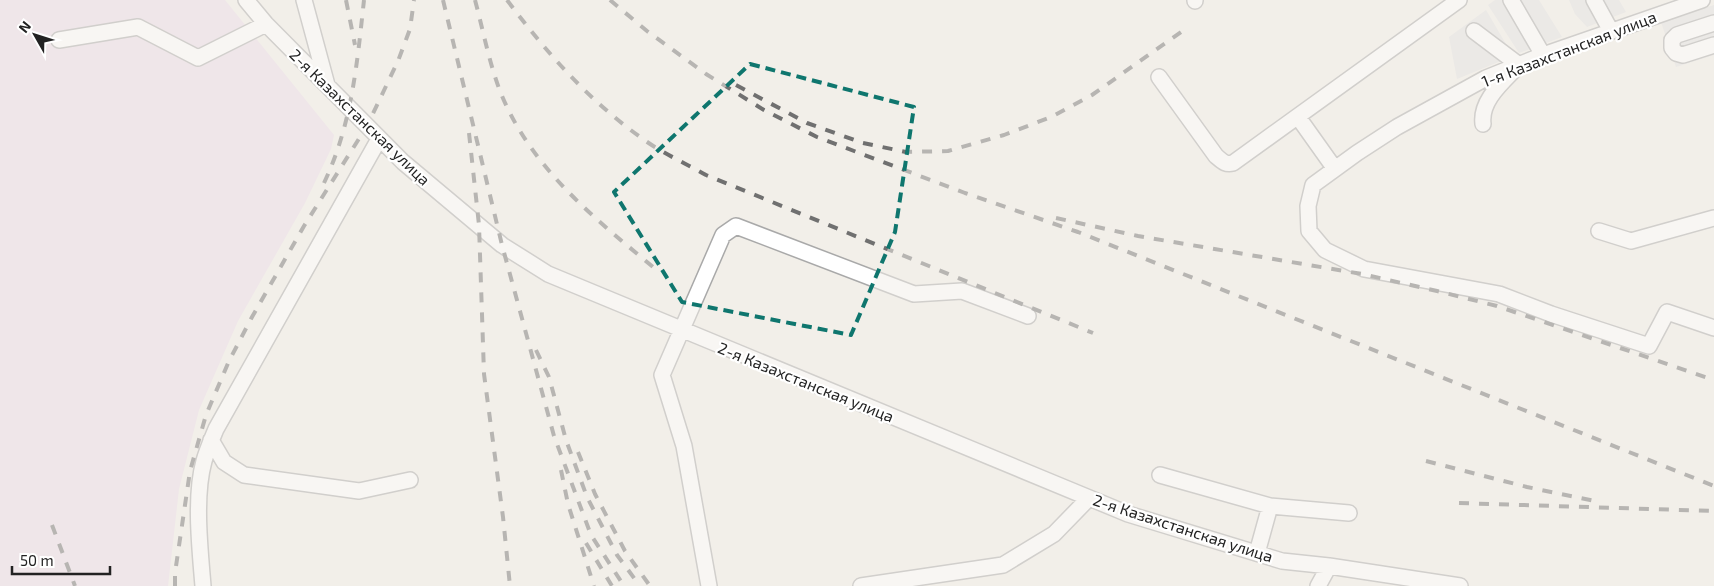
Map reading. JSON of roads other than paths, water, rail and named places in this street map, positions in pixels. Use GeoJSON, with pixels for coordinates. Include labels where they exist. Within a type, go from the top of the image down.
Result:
{"type":"FeatureCollection","features":[{"type":"Feature","properties":{"kind":"street","name":"2-я Казахстанская улица"},"geometry":{"type":"LineString","coordinates":[[246,0],[266,24],[403,162],[496,240],[548,274],[1128,514],[1282,561],[1329,566],[1460,586]]}},
{"type":"Feature","properties":{"kind":"street"},"geometry":{"type":"LineString","coordinates":[[304,0],[327,86]]}},
{"type":"Feature","properties":{"kind":"street"},"geometry":{"type":"LineString","coordinates":[[1159,77],[1216,156],[1222,162],[1234,163],[1459,0]]}},
{"type":"Feature","properties":{"kind":"street"},"geometry":{"type":"LineString","coordinates":[[1511,0],[1543,56]]}},
{"type":"Feature","properties":{"kind":"street"},"geometry":{"type":"LineString","coordinates":[[1594,0],[1611,31]]}},
{"type":"Feature","properties":{"kind":"street","name":"1-я Казахстанская улица"},"geometry":{"type":"LineString","coordinates":[[1702,0],[1611,31],[1486,78],[1397,127],[1335,169],[1313,186],[1308,206],[1309,231],[1325,250],[1364,269],[1499,294],[1551,314],[1649,346],[1667,312],[1714,328]]}},
{"type":"Feature","properties":{"kind":"street"},"geometry":{"type":"LineString","coordinates":[[59,40],[138,28],[198,58],[266,24]]}},
{"type":"Feature","properties":{"kind":"street"},"geometry":{"type":"LineString","coordinates":[[1714,24],[1677,35],[1672,40],[1672,48],[1676,53],[1683,55],[1714,45]]}},
{"type":"Feature","properties":{"kind":"street"},"geometry":{"type":"LineString","coordinates":[[1474,31],[1518,65],[1486,104],[1482,115],[1483,124]]}},
{"type":"Feature","properties":{"kind":"street"},"geometry":{"type":"LineString","coordinates":[[1298,117],[1335,169]]}},
{"type":"Feature","properties":{"kind":"street"},"geometry":{"type":"LineString","coordinates":[[203,586],[200,545],[200,493],[203,462],[216,428],[379,139]]}},
{"type":"Feature","properties":{"kind":"street"},"geometry":{"type":"LineString","coordinates":[[1599,231],[1632,241],[1714,218]]}},
{"type":"Feature","properties":{"kind":"street"},"geometry":{"type":"LineString","coordinates":[[709,586],[684,446],[662,375],[723,235],[736,226],[914,294],[962,291],[1028,316]]}},
{"type":"Feature","properties":{"kind":"street"},"geometry":{"type":"LineString","coordinates":[[212,440],[224,462],[244,475],[359,491],[410,480]]}},
{"type":"Feature","properties":{"kind":"street"},"geometry":{"type":"LineString","coordinates":[[1160,475],[1270,506],[1349,513]]}},
{"type":"Feature","properties":{"kind":"street"},"geometry":{"type":"LineString","coordinates":[[861,586],[1003,566],[1054,534],[1089,498]]}},
{"type":"Feature","properties":{"kind":"street"},"geometry":{"type":"LineString","coordinates":[[1257,553],[1270,506]]}},
{"type":"Feature","properties":{"kind":"street"},"geometry":{"type":"LineString","coordinates":[[1318,586],[1329,566]]}},
{"type":"Feature","properties":{"kind":"railway"},"geometry":{"type":"LineString","coordinates":[[346,0],[355,45]]}},
{"type":"Feature","properties":{"kind":"railway"},"geometry":{"type":"LineString","coordinates":[[324,183],[341,139],[347,116],[356,70],[364,0]]}},
{"type":"Feature","properties":{"kind":"railway"},"geometry":{"type":"LineString","coordinates":[[175,586],[175,573],[190,471],[206,415],[229,361],[252,317],[304,226],[367,126],[398,61],[410,29],[414,0]]}},
{"type":"Feature","properties":{"kind":"railway"},"geometry":{"type":"LineString","coordinates":[[443,0],[502,245],[554,436],[591,535],[624,586]]}},
{"type":"Feature","properties":{"kind":"railway"},"geometry":{"type":"LineString","coordinates":[[475,0],[489,57],[500,91],[528,144],[565,189],[653,267]]}},
{"type":"Feature","properties":{"kind":"railway"},"geometry":{"type":"LineString","coordinates":[[507,0],[569,75],[604,109],[650,144],[706,175],[1093,333]]}},
{"type":"Feature","properties":{"kind":"railway"},"geometry":{"type":"LineString","coordinates":[[610,0],[647,31],[706,74],[764,110],[817,137],[965,193],[1078,232],[1714,486]]}},
{"type":"Feature","properties":{"kind":"railway"},"geometry":{"type":"LineString","coordinates":[[736,85],[807,123],[863,143],[906,152],[948,151],[1004,135],[1051,117],[1092,95],[1181,32]]}},
{"type":"Feature","properties":{"kind":"railway"},"geometry":{"type":"LineString","coordinates":[[469,133],[479,225],[484,374],[510,586]]}},
{"type":"Feature","properties":{"kind":"railway"},"geometry":{"type":"LineString","coordinates":[[1056,218],[1138,236],[1362,274],[1437,291],[1497,306],[1714,380]]}},
{"type":"Feature","properties":{"kind":"railway"},"geometry":{"type":"LineString","coordinates":[[536,350],[549,377],[566,440],[587,497],[617,555],[640,586]]}},
{"type":"Feature","properties":{"kind":"railway"},"geometry":{"type":"LineString","coordinates":[[578,452],[595,494],[625,551],[650,586]]}},
{"type":"Feature","properties":{"kind":"railway"},"geometry":{"type":"LineString","coordinates":[[1426,461],[1527,487],[1595,501]]}},
{"type":"Feature","properties":{"kind":"railway"},"geometry":{"type":"LineString","coordinates":[[561,470],[568,504],[594,586]]}},
{"type":"Feature","properties":{"kind":"railway"},"geometry":{"type":"LineString","coordinates":[[1459,503],[1714,511]]}},
{"type":"Feature","properties":{"kind":"railway"},"geometry":{"type":"LineString","coordinates":[[52,525],[75,586]]}},
{"type":"Feature","properties":{"kind":"railway"},"geometry":{"type":"LineString","coordinates":[[586,543],[612,586]]}}]}
